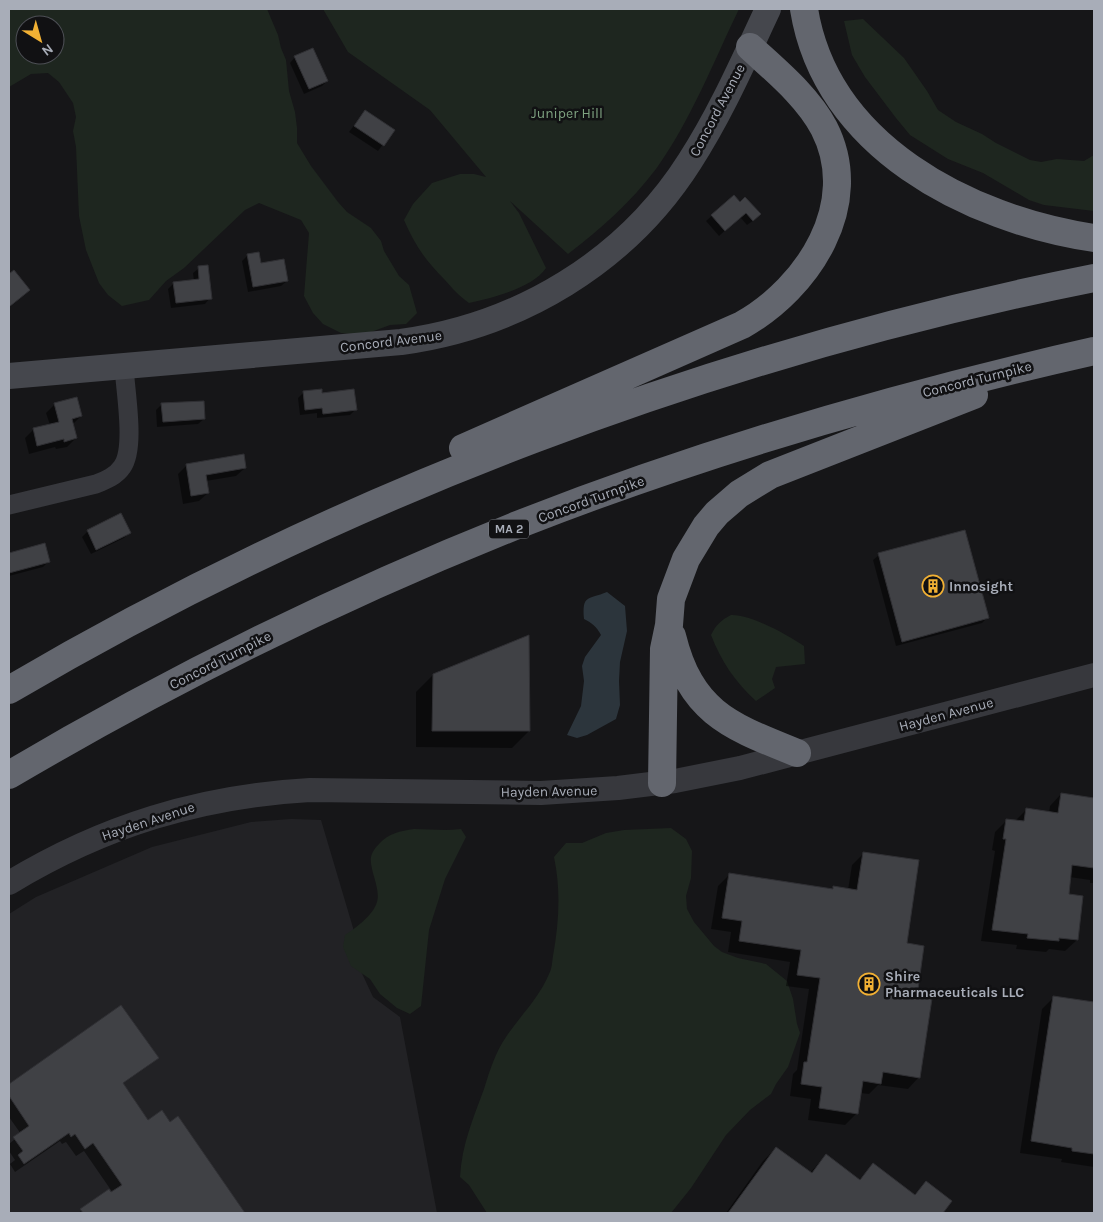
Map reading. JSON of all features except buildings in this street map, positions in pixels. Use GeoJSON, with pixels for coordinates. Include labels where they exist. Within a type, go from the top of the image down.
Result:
{"type":"FeatureCollection","features":[{"type":"Feature","properties":{"kind":"highway"},"geometry":{"type":"LineString","coordinates":[[804,9],[811,40],[829,82],[855,120],[888,152],[927,178],[981,206],[1040,227],[1094,238]]}},
{"type":"Feature","properties":{"kind":"highway"},"geometry":{"type":"LineString","coordinates":[[388,499],[458,451],[742,325],[776,303],[800,277],[817,251],[833,212],[837,184],[834,155],[824,128],[814,112],[795,90],[750,46]]}},
{"type":"Feature","properties":{"kind":"highway"},"geometry":{"type":"LineString","coordinates":[[9,690],[167,603],[292,542],[388,499],[556,432],[638,402],[746,367],[912,320],[1022,293],[1094,278]]}},
{"type":"Feature","properties":{"kind":"highway","name":"Concord Turnpike"},"geometry":{"type":"LineString","coordinates":[[9,776],[109,718],[260,639],[364,591],[521,524],[636,482],[780,435],[897,400],[1094,351]]}},
{"type":"Feature","properties":{"kind":"highway"},"geometry":{"type":"LineString","coordinates":[[662,783],[664,649],[674,589],[691,549],[700,533],[712,519],[738,494],[762,479],[789,466],[963,400],[1041,363]]}},
{"type":"Feature","properties":{"kind":"highway"},"geometry":{"type":"LineString","coordinates":[[669,625],[682,670],[707,706],[740,729],[797,753]]}},
{"type":"Feature","properties":{"kind":"main road","name":"Concord Avenue"},"geometry":{"type":"LineString","coordinates":[[9,376],[415,340],[481,324],[540,299],[572,280],[611,251],[639,225],[665,195],[683,172],[703,140],[768,9]]}},
{"type":"Feature","properties":{"kind":"street"},"geometry":{"type":"LineString","coordinates":[[9,504],[96,484],[110,479],[122,467],[129,442],[124,366]]}},
{"type":"Feature","properties":{"kind":"street","name":"Hayden Avenue"},"geometry":{"type":"LineString","coordinates":[[9,883],[62,853],[124,826],[190,806],[274,792],[323,790],[558,792],[662,783],[723,772],[1094,674]]}},
{"type":"Feature","properties":{"kind":"shaded area"},"geometry":{"type":"Polygon","coordinates":[[[607,592],[625,606],[627,631],[620,662],[620,705],[616,719],[587,735],[577,738],[567,735],[581,706],[584,681],[582,666],[585,657],[601,635],[594,626],[584,619],[584,605],[591,597],[607,592]]]}},
{"type":"Feature","properties":{"kind":"shaded area"},"geometry":{"type":"Polygon","coordinates":[[[291,819],[321,820],[362,958],[359,967],[373,997],[400,1017],[437,1213],[9,1213],[9,914],[36,897],[152,847],[251,822],[291,819]]]}},
{"type":"Feature","properties":{"kind":"green space"},"geometry":{"type":"Polygon","coordinates":[[[9,9],[267,9],[286,60],[289,91],[295,112],[297,143],[311,166],[338,202],[347,212],[371,228],[381,241],[384,251],[399,276],[409,285],[417,313],[406,324],[390,325],[363,335],[341,333],[323,324],[313,313],[304,296],[309,233],[301,220],[259,203],[245,210],[184,268],[166,281],[149,300],[122,306],[108,295],[99,283],[86,250],[79,216],[76,147],[73,131],[76,117],[73,103],[59,82],[48,73],[31,74],[9,87],[9,9]]]}},
{"type":"Feature","properties":{"kind":"green space","name":"Juniper Hill"},"geometry":{"type":"Polygon","coordinates":[[[323,9],[739,9],[701,91],[669,150],[656,169],[626,204],[604,225],[568,254],[510,201],[519,213],[546,268],[540,275],[522,287],[469,303],[453,289],[426,259],[416,245],[404,220],[413,204],[432,183],[460,174],[474,174],[486,177],[430,110],[348,52],[323,9]]]}},
{"type":"Feature","properties":{"kind":"green space"},"geometry":{"type":"Polygon","coordinates":[[[863,19],[904,58],[938,110],[956,122],[1030,160],[1041,162],[1057,159],[1084,161],[1094,155],[1094,211],[1044,205],[1029,200],[983,173],[948,159],[910,135],[865,77],[852,55],[844,21],[863,19]]]}},
{"type":"Feature","properties":{"kind":"green space"},"geometry":{"type":"Polygon","coordinates":[[[731,615],[758,621],[789,636],[804,646],[805,664],[776,667],[772,679],[775,688],[756,701],[729,671],[711,635],[719,623],[731,615]]]}},
{"type":"Feature","properties":{"kind":"green space"},"geometry":{"type":"Polygon","coordinates":[[[671,828],[686,839],[692,851],[691,878],[686,896],[687,909],[694,922],[714,946],[722,952],[738,958],[766,964],[787,981],[800,1033],[788,1067],[771,1094],[750,1110],[726,1135],[691,1188],[671,1213],[487,1213],[469,1185],[460,1177],[463,1154],[472,1121],[499,1049],[511,1029],[540,991],[551,970],[557,931],[558,906],[558,882],[554,857],[566,843],[582,843],[606,833],[624,830],[671,828]]]}},
{"type":"Feature","properties":{"kind":"green space"},"geometry":{"type":"Polygon","coordinates":[[[414,829],[461,829],[466,837],[445,879],[429,930],[421,1006],[410,1014],[397,1008],[380,994],[370,979],[351,966],[343,947],[345,935],[368,916],[377,902],[378,897],[371,862],[373,851],[383,840],[391,835],[414,829]]]}},
{"type":"Feature","properties":{"kind":"place","name":"Innosight"},"geometry":{"type":"Point","coordinates":[933,586]}},
{"type":"Feature","properties":{"kind":"place","name":"Shire Pharmaceuticals LLC"},"geometry":{"type":"Point","coordinates":[869,984]}}]}
